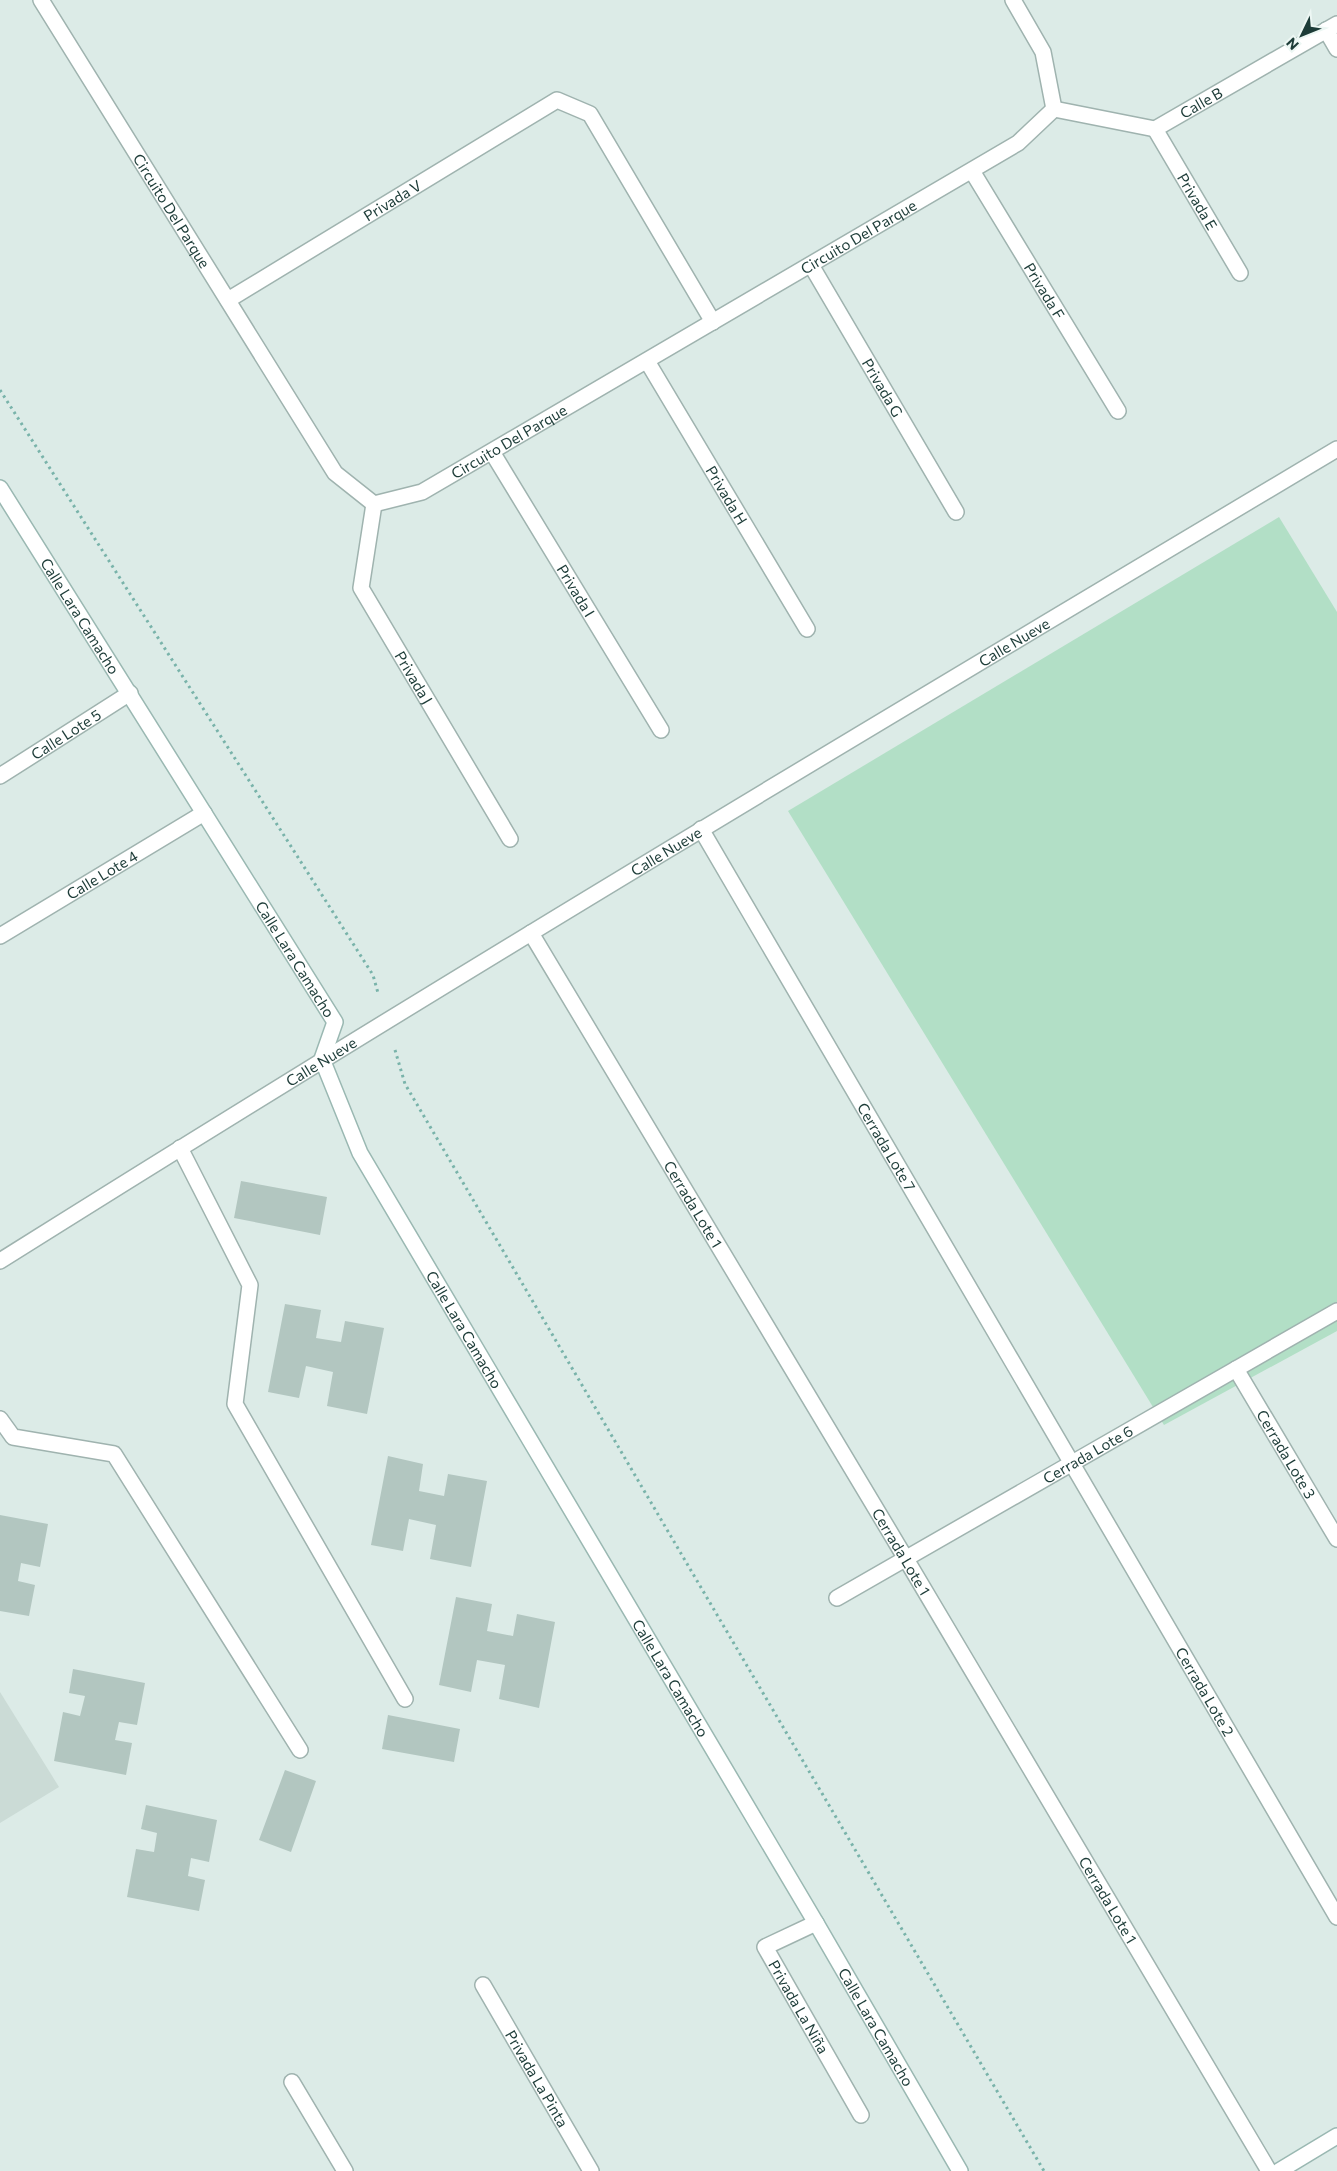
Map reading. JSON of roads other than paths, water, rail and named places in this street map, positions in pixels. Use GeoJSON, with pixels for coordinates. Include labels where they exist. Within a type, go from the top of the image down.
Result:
{"type":"FeatureCollection","features":[{"type":"Feature","properties":{"kind":"street","name":"Circuito Del Parque"},"geometry":{"type":"LineString","coordinates":[[41,0],[335,473],[374,504],[422,492],[492,452],[1018,144],[1054,109]]}},
{"type":"Feature","properties":{"kind":"street"},"geometry":{"type":"LineString","coordinates":[[1013,0],[1043,52],[1054,109],[1155,129]]}},
{"type":"Feature","properties":{"kind":"street"},"geometry":{"type":"LineString","coordinates":[[1331,27],[1337,50]]}},
{"type":"Feature","properties":{"kind":"street","name":"Calle B"},"geometry":{"type":"LineString","coordinates":[[1155,129],[1331,27]]}},
{"type":"Feature","properties":{"kind":"street","name":"Privada V"},"geometry":{"type":"LineString","coordinates":[[228,300],[557,100],[590,114],[713,322]]}},
{"type":"Feature","properties":{"kind":"street","name":"Privada E"},"geometry":{"type":"LineString","coordinates":[[1155,129],[1240,273]]}},
{"type":"Feature","properties":{"kind":"street","name":"Privada F"},"geometry":{"type":"LineString","coordinates":[[972,171],[1118,411]]}},
{"type":"Feature","properties":{"kind":"street","name":"Privada G"},"geometry":{"type":"LineString","coordinates":[[811,265],[956,512]]}},
{"type":"Feature","properties":{"kind":"street","name":"Privada H"},"geometry":{"type":"LineString","coordinates":[[647,361],[808,629]]}},
{"type":"Feature","properties":{"kind":"street","name":"Calle Nueve"},"geometry":{"type":"LineString","coordinates":[[0,1261],[322,1059],[700,829],[1337,449]]}},
{"type":"Feature","properties":{"kind":"street","name":"Privada I"},"geometry":{"type":"LineString","coordinates":[[492,452],[661,730]]}},
{"type":"Feature","properties":{"kind":"street","name":"Calle Lara Camacho"},"geometry":{"type":"LineString","coordinates":[[0,488],[335,1022],[322,1059],[360,1153],[816,1923],[960,2171]]}},
{"type":"Feature","properties":{"kind":"street","name":"Privada J"},"geometry":{"type":"LineString","coordinates":[[374,504],[361,588],[510,839]]}},
{"type":"Feature","properties":{"kind":"street","name":"Calle Lote 5"},"geometry":{"type":"LineString","coordinates":[[0,776],[130,693]]}},
{"type":"Feature","properties":{"kind":"street","name":"Calle Lote 4"},"geometry":{"type":"LineString","coordinates":[[0,936],[204,813]]}},
{"type":"Feature","properties":{"kind":"street","name":"Cerrada Lote 7"},"geometry":{"type":"LineString","coordinates":[[700,829],[1073,1464]]}},
{"type":"Feature","properties":{"kind":"street","name":"Cerrada Lote 1"},"geometry":{"type":"LineString","coordinates":[[531,933],[906,1559],[1268,2171]]}},
{"type":"Feature","properties":{"kind":"street"},"geometry":{"type":"LineString","coordinates":[[180,1148],[250,1285],[234,1404],[405,1699]]}},
{"type":"Feature","properties":{"kind":"street","name":"Cerrada Lote 6"},"geometry":{"type":"LineString","coordinates":[[837,1598],[1337,1311]]}},
{"type":"Feature","properties":{"kind":"street","name":"Cerrada Lote 3"},"geometry":{"type":"LineString","coordinates":[[1236,1369],[1337,1539]]}},
{"type":"Feature","properties":{"kind":"street"},"geometry":{"type":"LineString","coordinates":[[0,1419],[13,1437],[114,1454],[300,1750]]}},
{"type":"Feature","properties":{"kind":"street","name":"Cerrada Lote 2"},"geometry":{"type":"LineString","coordinates":[[1073,1464],[1337,1918]]}},
{"type":"Feature","properties":{"kind":"street","name":"Privada La Niña"},"geometry":{"type":"LineString","coordinates":[[816,1923],[765,1947],[861,2114]]}},
{"type":"Feature","properties":{"kind":"street","name":"Privada La Pinta"},"geometry":{"type":"LineString","coordinates":[[483,1986],[591,2171]]}},
{"type":"Feature","properties":{"kind":"street"},"geometry":{"type":"LineString","coordinates":[[292,2082],[345,2171]]}},
{"type":"Feature","properties":{"kind":"street"},"geometry":{"type":"LineString","coordinates":[[1279,2171],[1337,2136]]}}]}
